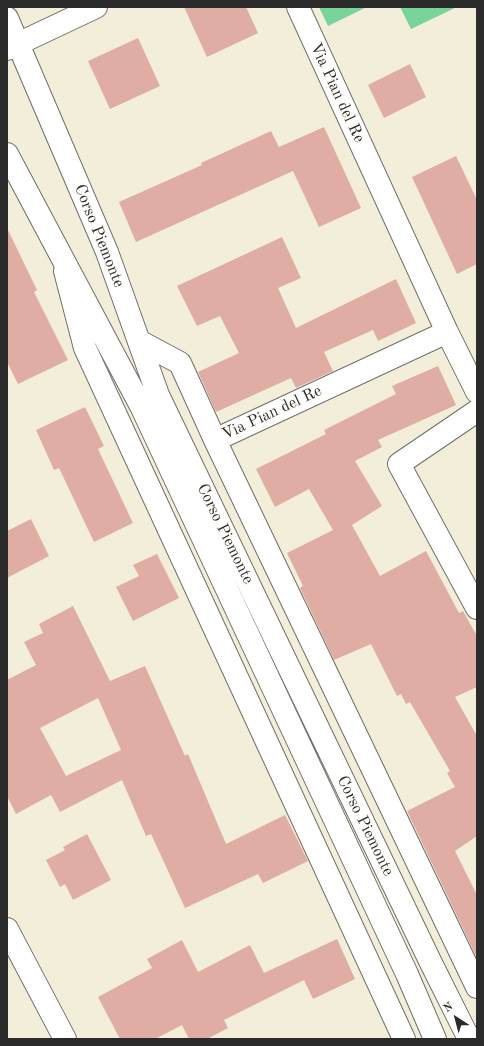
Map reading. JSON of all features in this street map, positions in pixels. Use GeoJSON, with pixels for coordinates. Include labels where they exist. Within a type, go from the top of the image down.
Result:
{"type":"FeatureCollection","features":[{"type":"Feature","properties":{"kind":"street"},"geometry":{"type":"LineString","coordinates":[[13,46],[96,7]]}},
{"type":"Feature","properties":{"kind":"street","name":"Via Pian del Re"},"geometry":{"type":"LineString","coordinates":[[298,7],[447,332],[477,392]]}},
{"type":"Feature","properties":{"kind":"street","name":"Corso Piemonte"},"geometry":{"type":"LineString","coordinates":[[7,18],[13,46],[107,252],[158,395],[469,1039]]}},
{"type":"Feature","properties":{"kind":"street","name":"Corso Piemonte"},"geometry":{"type":"LineString","coordinates":[[7,154],[141,406],[407,974],[435,1039]]}},
{"type":"Feature","properties":{"kind":"street","name":"Corso Piemonte"},"geometry":{"type":"LineString","coordinates":[[60,254],[85,348],[404,1039]]}},
{"type":"Feature","properties":{"kind":"street","name":"Via Pian del Re"},"geometry":{"type":"LineString","coordinates":[[139,341],[180,363],[215,440],[447,332]]}},
{"type":"Feature","properties":{"kind":"street"},"geometry":{"type":"LineString","coordinates":[[477,411],[399,464],[477,608]]}},
{"type":"Feature","properties":{"kind":"street"},"geometry":{"type":"LineString","coordinates":[[215,440],[477,987]]}},
{"type":"Feature","properties":{"kind":"street"},"geometry":{"type":"LineString","coordinates":[[7,929],[65,1039]]}},
{"type":"Feature","properties":{"kind":"green space"},"geometry":{"type":"Polygon","coordinates":[[[319,7],[367,7],[328,26],[319,7]]]}},
{"type":"Feature","properties":{"kind":"green space"},"geometry":{"type":"Polygon","coordinates":[[[400,7],[457,7],[411,29],[400,7]]]}},
{"type":"Feature","properties":{"kind":"building"},"geometry":{"type":"Polygon","coordinates":[[[184,7],[246,7],[258,33],[207,57],[184,7]]]}},
{"type":"Feature","properties":{"kind":"building"},"geometry":{"type":"Polygon","coordinates":[[[138,38],[160,86],[110,109],[88,61],[138,38]]]}},
{"type":"Feature","properties":{"kind":"building"},"geometry":{"type":"Polygon","coordinates":[[[410,64],[426,97],[384,118],[368,85],[410,64]]]}},
{"type":"Feature","properties":{"kind":"building"},"geometry":{"type":"Polygon","coordinates":[[[324,127],[361,208],[319,227],[293,171],[136,242],[119,202],[202,165],[201,163],[271,131],[279,147],[324,127]]]}},
{"type":"Feature","properties":{"kind":"building"},"geometry":{"type":"Polygon","coordinates":[[[456,156],[477,200],[477,264],[457,274],[412,177],[456,156]]]}},
{"type":"Feature","properties":{"kind":"building"},"geometry":{"type":"Polygon","coordinates":[[[7,228],[37,290],[34,292],[68,360],[18,384],[7,362],[7,228]]]}},
{"type":"Feature","properties":{"kind":"building"},"geometry":{"type":"Polygon","coordinates":[[[282,237],[301,278],[278,288],[296,328],[396,279],[416,323],[378,341],[373,330],[324,352],[333,371],[296,388],[291,378],[216,412],[198,372],[239,353],[220,316],[197,326],[177,286],[282,237]]]}},
{"type":"Feature","properties":{"kind":"building"},"geometry":{"type":"Polygon","coordinates":[[[438,366],[456,405],[378,440],[382,447],[355,461],[382,506],[352,525],[380,576],[426,551],[459,613],[463,611],[477,636],[477,687],[455,697],[477,736],[477,836],[455,851],[477,895],[477,958],[407,811],[455,787],[447,773],[450,771],[410,702],[406,704],[401,694],[397,696],[371,644],[334,660],[300,588],[303,586],[287,553],[333,530],[309,489],[275,507],[256,469],[326,434],[324,430],[396,394],[392,386],[438,366]]]}},
{"type":"Feature","properties":{"kind":"building"},"geometry":{"type":"Polygon","coordinates":[[[85,407],[104,446],[98,449],[133,523],[94,542],[59,468],[54,470],[36,430],[85,407]]]}},
{"type":"Feature","properties":{"kind":"building"},"geometry":{"type":"Polygon","coordinates":[[[31,519],[49,556],[7,578],[7,531],[31,519]]]}},
{"type":"Feature","properties":{"kind":"building"},"geometry":{"type":"Polygon","coordinates":[[[157,554],[179,598],[133,621],[116,587],[139,576],[133,565],[157,554]]]}},
{"type":"Feature","properties":{"kind":"building"},"geometry":{"type":"Polygon","coordinates":[[[73,606],[110,681],[145,666],[185,756],[188,754],[226,844],[285,815],[308,861],[263,883],[258,874],[185,908],[151,834],[146,836],[122,780],[60,812],[51,795],[16,814],[7,796],[7,680],[36,665],[24,642],[43,633],[39,624],[73,606]],[[98,698],[40,728],[66,776],[121,750],[98,698]]]}},
{"type":"Feature","properties":{"kind":"building"},"geometry":{"type":"Polygon","coordinates":[[[87,834],[111,880],[73,900],[65,884],[60,887],[46,860],[65,850],[63,847],[87,834]]]}},
{"type":"Feature","properties":{"kind":"building"},"geometry":{"type":"Polygon","coordinates":[[[337,939],[355,979],[313,999],[304,980],[224,1020],[228,1028],[207,1039],[189,1039],[182,1025],[155,1039],[120,1039],[98,997],[152,968],[147,959],[182,940],[198,972],[250,945],[264,973],[337,939]]]}}]}
